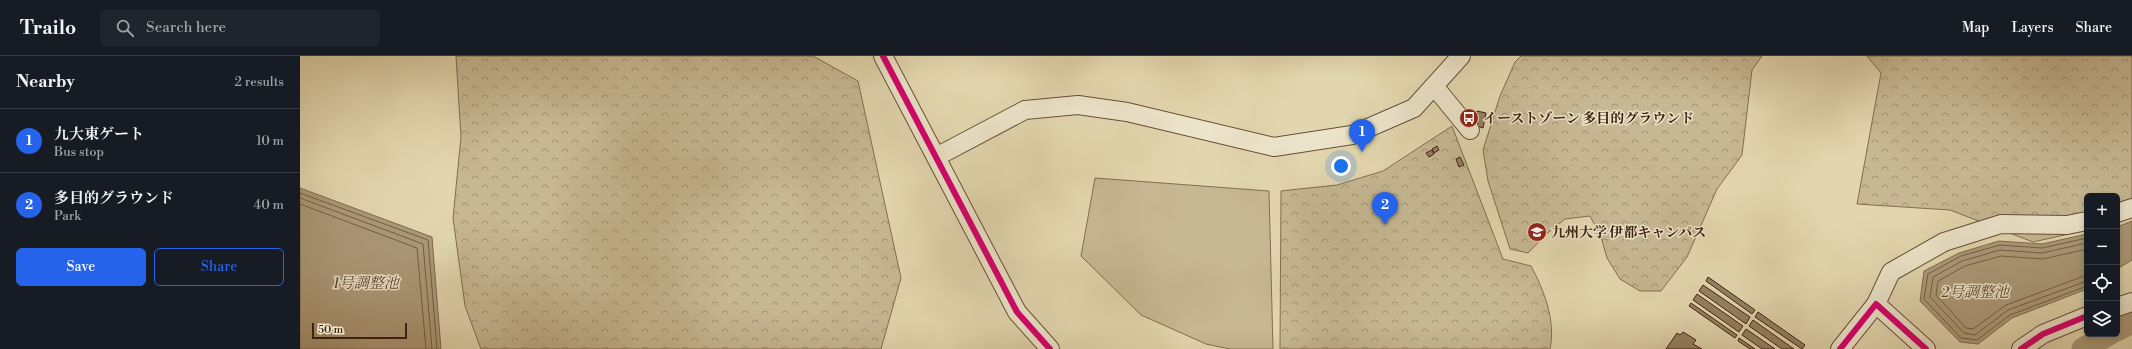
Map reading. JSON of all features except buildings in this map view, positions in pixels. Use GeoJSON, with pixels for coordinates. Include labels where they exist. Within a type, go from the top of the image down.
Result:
{"type":"FeatureCollection","features":[{"type":"Feature","properties":{"kind":"street"},"geometry":{"type":"LineString","coordinates":[[883,56],[1017,312],[1050,349]]}},
{"type":"Feature","properties":{"kind":"street"},"geometry":{"type":"LineString","coordinates":[[936,157],[1025,110],[1078,105],[1127,112],[1274,147],[1352,135],[1414,108],[1462,56]]}},
{"type":"Feature","properties":{"kind":"street"},"geometry":{"type":"LineString","coordinates":[[1434,86],[1470,130]]}},
{"type":"Feature","properties":{"kind":"street"},"geometry":{"type":"LineString","coordinates":[[2120,212],[2132,208]]}},
{"type":"Feature","properties":{"kind":"street"},"geometry":{"type":"LineString","coordinates":[[1840,349],[1876,304],[1891,272],[1944,242],[2001,224],[2067,225],[2084,222]]}},
{"type":"Feature","properties":{"kind":"street"},"geometry":{"type":"LineString","coordinates":[[2120,306],[2132,302]]}},
{"type":"Feature","properties":{"kind":"street"},"geometry":{"type":"LineString","coordinates":[[1876,304],[1926,349]]}},
{"type":"Feature","properties":{"kind":"street"},"geometry":{"type":"LineString","coordinates":[[2021,349],[2043,334],[2084,317]]}},
{"type":"Feature","properties":{"kind":"green space"},"geometry":{"type":"Polygon","coordinates":[[[456,56],[813,56],[858,81],[901,278],[881,349],[481,349],[465,306],[453,218],[461,137],[456,56]]]}},
{"type":"Feature","properties":{"kind":"green space"},"geometry":{"type":"Polygon","coordinates":[[[1521,56],[1762,56],[1752,70],[1742,155],[1717,189],[1687,257],[1661,291],[1640,291],[1620,279],[1607,258],[1601,237],[1590,216],[1565,219],[1545,235],[1528,253],[1510,249],[1488,181],[1483,150],[1500,96],[1515,62],[1521,56]]]}},
{"type":"Feature","properties":{"kind":"green space"},"geometry":{"type":"Polygon","coordinates":[[[1867,56],[2132,56],[2132,208],[2120,214],[2120,193],[2084,193],[2084,231],[2033,242],[1950,210],[1857,204],[1881,73],[1867,56]]]}},
{"type":"Feature","properties":{"kind":"green space"},"geometry":{"type":"Polygon","coordinates":[[[1452,126],[1503,259],[1531,266],[1540,285],[1548,306],[1550,317],[1550,349],[1280,349],[1281,191],[1337,185],[1383,171],[1452,126]]]}},
{"type":"Feature","properties":{"kind":"green space"},"geometry":{"type":"Polygon","coordinates":[[[1095,178],[1269,191],[1273,349],[1230,349],[1206,344],[1141,315],[1081,256],[1095,178]]]}},
{"type":"Feature","properties":{"kind":"water","name":"1号調整池"},"geometry":{"type":"Polygon","coordinates":[[[300,188],[432,237],[441,349],[300,349],[300,188]]]}},
{"type":"Feature","properties":{"kind":"water"},"geometry":{"type":"Polygon","coordinates":[[[2132,221],[2132,260],[2120,267],[2120,229],[2120,226],[2132,221]]]}},
{"type":"Feature","properties":{"kind":"water","name":"2号調整池"},"geometry":{"type":"Polygon","coordinates":[[[2084,235],[2084,290],[2012,318],[1978,344],[1960,342],[1920,301],[1924,271],[1959,253],[1999,241],[2042,244],[2084,235]]]}},
{"type":"Feature","properties":{"kind":"waterway"},"geometry":{"type":"LineString","coordinates":[[2120,328],[2132,322]]}},
{"type":"Feature","properties":{"kind":"waterway"},"geometry":{"type":"LineString","coordinates":[[2083,349],[2104,337]]}},
{"type":"Feature","properties":{"kind":"cycle path"},"geometry":{"type":"LineString","coordinates":[[883,56],[1017,312],[1050,349]]}},
{"type":"Feature","properties":{"kind":"cycle path"},"geometry":{"type":"LineString","coordinates":[[1840,349],[1876,304],[1926,349]]}},
{"type":"Feature","properties":{"kind":"cycle path"},"geometry":{"type":"LineString","coordinates":[[2021,349],[2043,334],[2084,317]]}},
{"type":"Feature","properties":{"kind":"place","name":"イーストゾーン 多目的グラウンド"},"geometry":{"type":"Point","coordinates":[1469,118]}},
{"type":"Feature","properties":{"kind":"place","name":"九大東ゲート"},"geometry":{"type":"Point","coordinates":[1362,152]}},
{"type":"Feature","properties":{"kind":"place","name":"多目的グラウンド"},"geometry":{"type":"Point","coordinates":[1385,225]}},
{"type":"Feature","properties":{"kind":"place","name":"九州大学 伊都キャンパス"},"geometry":{"type":"Point","coordinates":[1537,232]}}]}
